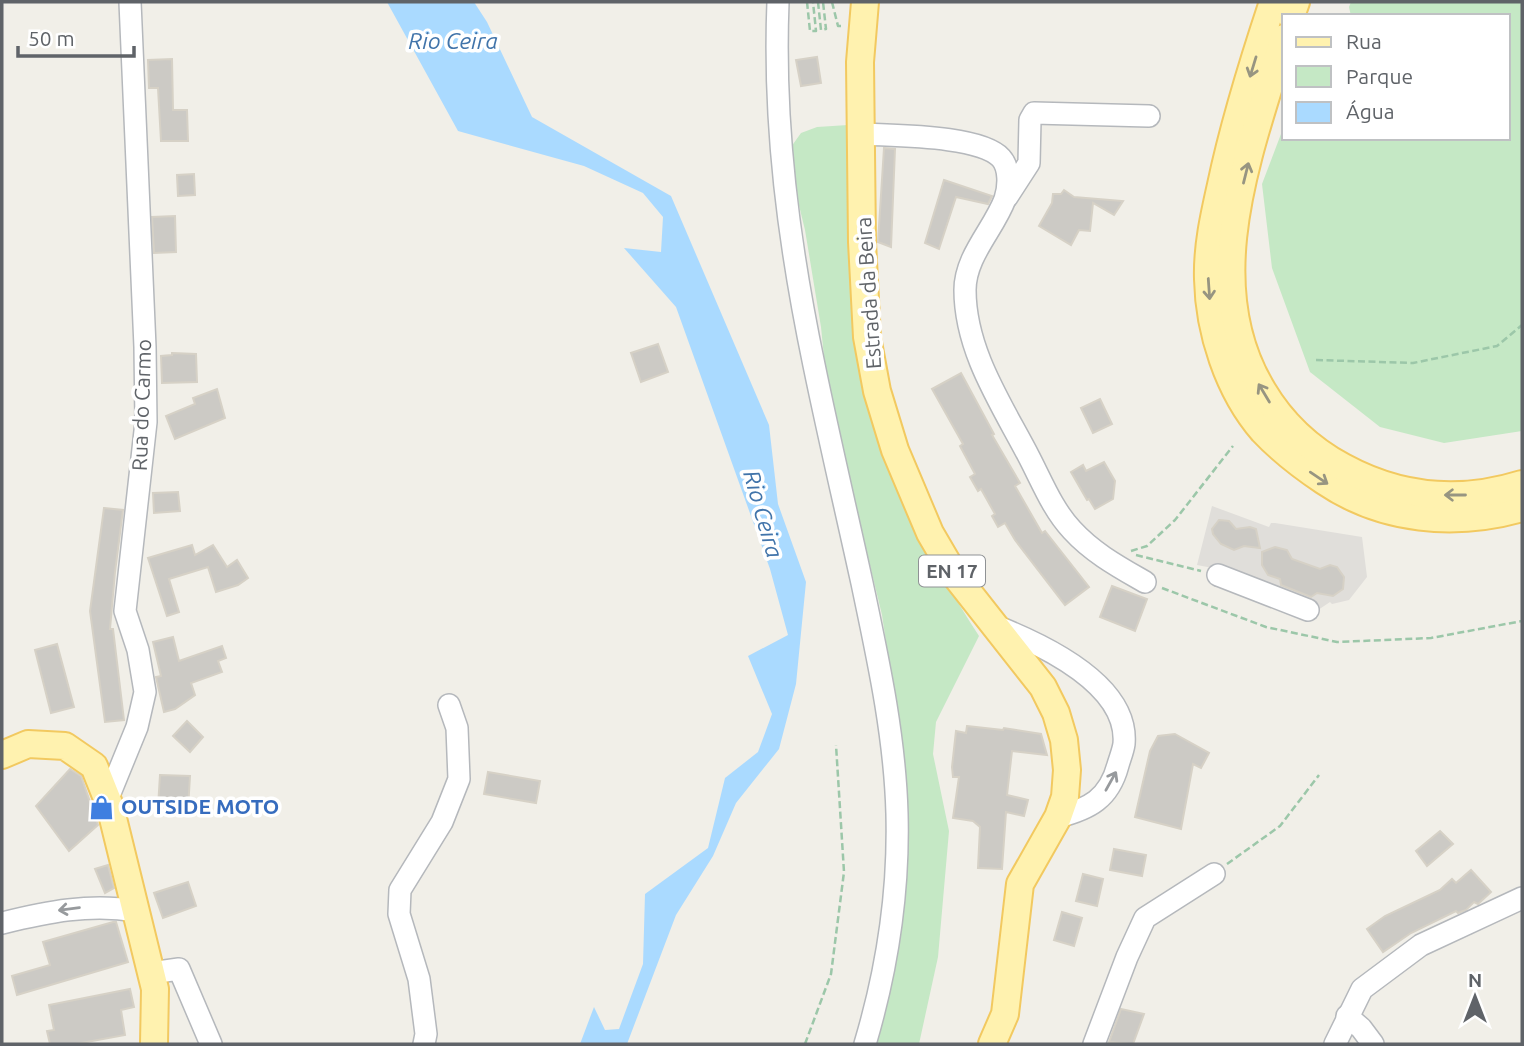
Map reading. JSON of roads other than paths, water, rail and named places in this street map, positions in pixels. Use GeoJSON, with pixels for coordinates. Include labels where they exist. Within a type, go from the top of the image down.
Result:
{"type":"FeatureCollection","features":[{"type":"Feature","properties":{"kind":"main road","name":"Estrada da Beira"},"geometry":{"type":"LineString","coordinates":[[848,2],[860,62]]}},
{"type":"Feature","properties":{"kind":"main road","name":"Estrada da Beira"},"geometry":{"type":"LineString","coordinates":[[865,2],[860,62],[862,243],[867,323],[877,391],[895,450],[930,533],[954,574],[1043,687],[1056,713],[1064,740],[1067,770],[1065,797],[1058,817],[1020,884],[1005,1014],[992,1044]]}},
{"type":"Feature","properties":{"kind":"main road"},"geometry":{"type":"LineString","coordinates":[[1273,2],[1230,144],[1213,219],[1209,254],[1210,303],[1222,355],[1233,383],[1247,410],[1281,448],[1304,467],[1359,500],[1385,510],[1440,519],[1487,516],[1522,508]]}},
{"type":"Feature","properties":{"kind":"main road"},"geometry":{"type":"LineString","coordinates":[[1282,45],[1257,127],[1232,243],[1230,290],[1239,338],[1250,369],[1271,405],[1299,436],[1335,463],[1376,483],[1424,494],[1445,495],[1488,493],[1522,484]]}},
{"type":"Feature","properties":{"kind":"main road"},"geometry":{"type":"LineString","coordinates":[[2,755],[27,744],[65,746],[93,766],[107,798],[155,989],[154,1044]]}},
{"type":"Feature","properties":{"kind":"street","name":"Rua do Carmo"},"geometry":{"type":"LineString","coordinates":[[107,798],[137,727],[145,692],[138,650],[125,611],[146,422],[130,2]]}},
{"type":"Feature","properties":{"kind":"street"},"geometry":{"type":"LineString","coordinates":[[778,2],[777,85],[780,148],[792,244],[814,364],[879,666],[895,783],[897,841],[892,910],[877,1000],[866,1044]]}},
{"type":"Feature","properties":{"kind":"street"},"geometry":{"type":"LineString","coordinates":[[1145,582],[1100,556],[1070,529],[1054,506],[987,377],[975,349],[965,303],[967,274],[1005,198],[1029,163],[1030,120],[1034,113],[1149,116]]}},
{"type":"Feature","properties":{"kind":"street"},"geometry":{"type":"LineString","coordinates":[[862,134],[943,139],[989,150],[1002,158],[1007,169],[1005,198]]}},
{"type":"Feature","properties":{"kind":"street"},"geometry":{"type":"LineString","coordinates":[[1218,575],[1308,610]]}},
{"type":"Feature","properties":{"kind":"street"},"geometry":{"type":"LineString","coordinates":[[998,628],[1035,642],[1068,663],[1107,692],[1119,714],[1124,743],[1115,776],[1101,799],[1082,811],[1058,817]]}},
{"type":"Feature","properties":{"kind":"street"},"geometry":{"type":"LineString","coordinates":[[424,1044],[426,1034],[419,979],[400,914],[400,890],[442,822],[459,779],[457,728],[449,705]]}},
{"type":"Feature","properties":{"kind":"street"},"geometry":{"type":"LineString","coordinates":[[1094,1044],[1145,918],[1214,874]]}},
{"type":"Feature","properties":{"kind":"street"},"geometry":{"type":"LineString","coordinates":[[1335,1044],[1362,989],[1421,946],[1522,898]]}},
{"type":"Feature","properties":{"kind":"street"},"geometry":{"type":"LineString","coordinates":[[2,923],[68,909],[94,907],[136,911]]}},
{"type":"Feature","properties":{"kind":"street"},"geometry":{"type":"LineString","coordinates":[[151,973],[179,969],[211,1044]]}},
{"type":"Feature","properties":{"kind":"street"},"geometry":{"type":"LineString","coordinates":[[1346,1019],[1361,1028],[1373,1044]]}},
{"type":"Feature","properties":{"kind":"water","name":"Rio Ceira"},"geometry":{"type":"Polygon","coordinates":[[[387,2],[474,2],[487,22],[532,117],[671,196],[769,425],[778,504],[806,582],[796,684],[779,749],[736,803],[713,856],[676,915],[627,1044],[580,1044],[594,1007],[605,1030],[619,1029],[643,964],[645,894],[708,848],[725,778],[758,752],[772,714],[748,656],[788,635],[770,569],[676,307],[624,248],[661,252],[663,217],[643,193],[584,166],[458,131],[387,2]]]}},
{"type":"Feature","properties":{"kind":"place","name":"OUTSIDE MOTO"},"geometry":{"type":"Point","coordinates":[101,807]}}]}
